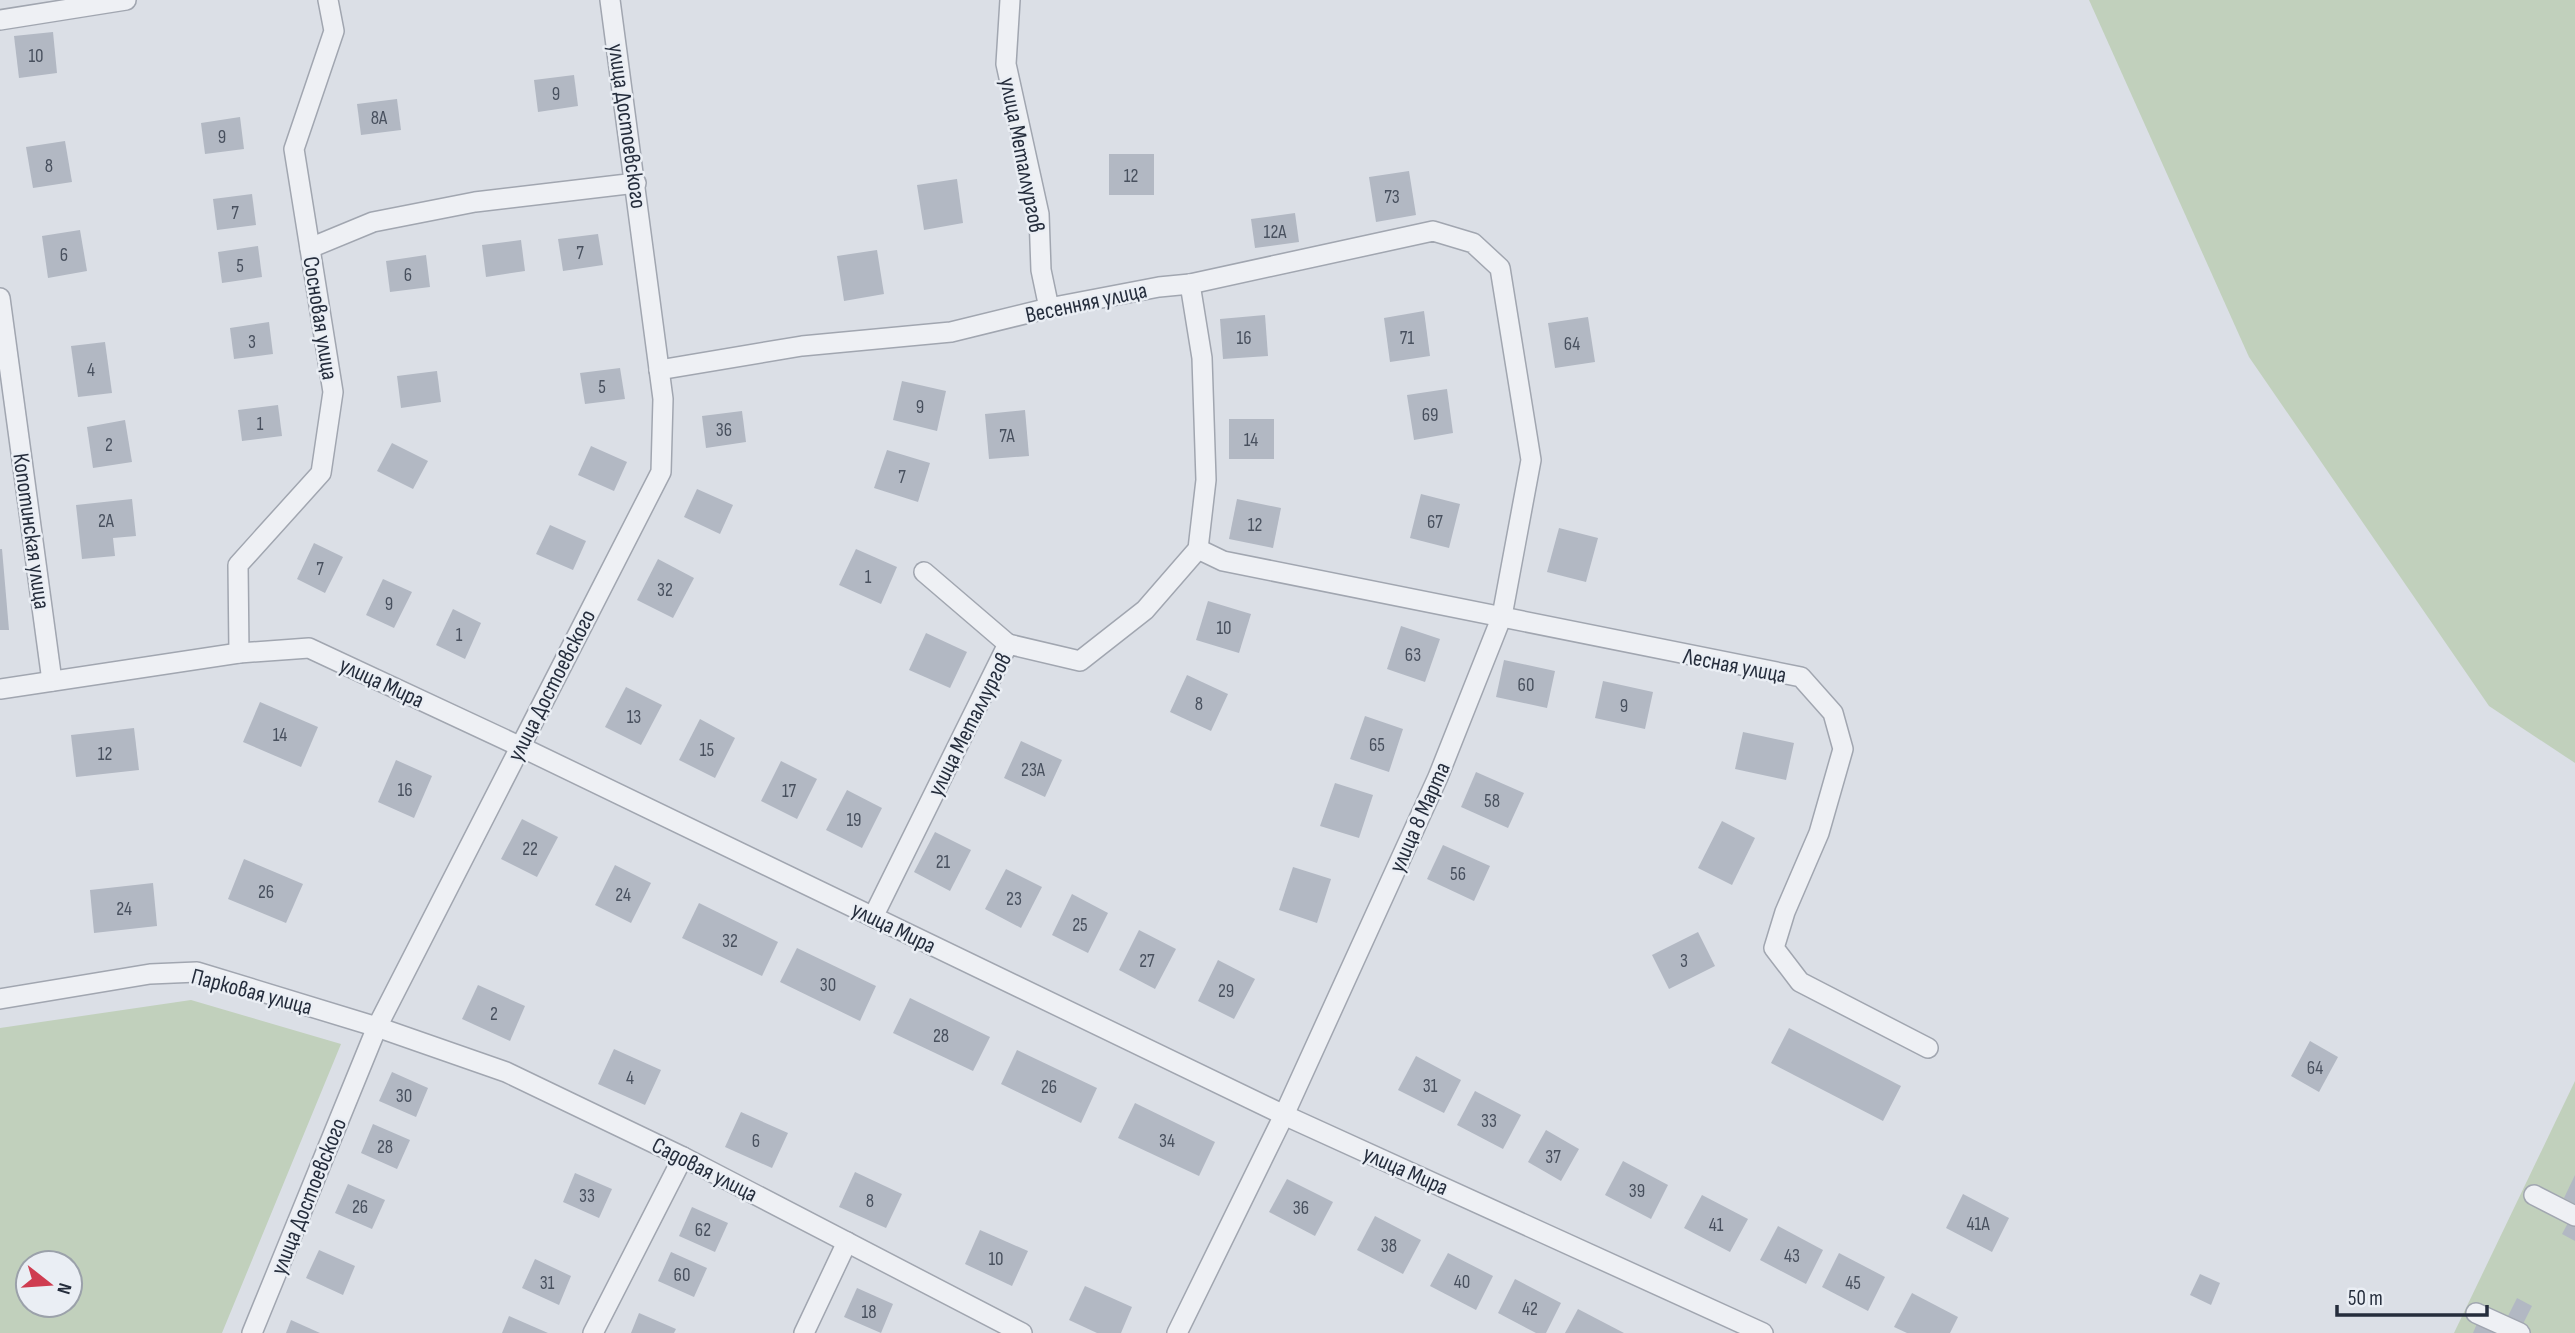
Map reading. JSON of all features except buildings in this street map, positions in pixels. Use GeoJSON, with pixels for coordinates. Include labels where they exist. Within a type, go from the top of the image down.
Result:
{"type":"FeatureCollection","features":[{"type":"Feature","properties":{"kind":"street"},"geometry":{"type":"LineString","coordinates":[[0,20],[127,0]]}},
{"type":"Feature","properties":{"kind":"street","name":"улица Достоевского"},"geometry":{"type":"LineString","coordinates":[[252,1333],[377,1027],[661,472],[663,399],[610,0]]}},
{"type":"Feature","properties":{"kind":"street","name":"улица Металлургов"},"geometry":{"type":"LineString","coordinates":[[1010,0],[1006,64],[1039,214],[1041,270],[1049,309]]}},
{"type":"Feature","properties":{"kind":"street","name":"Сосновая улица"},"geometry":{"type":"LineString","coordinates":[[239,653],[238,565],[321,473],[333,393],[294,149],[334,31],[324,4]]}},
{"type":"Feature","properties":{"kind":"street"},"geometry":{"type":"LineString","coordinates":[[310,248],[373,222],[475,202],[636,183]]}},
{"type":"Feature","properties":{"kind":"street","name":"Весенняя улица"},"geometry":{"type":"LineString","coordinates":[[659,370],[802,346],[951,332],[1049,309],[1159,287],[1190,284],[1433,231],[1473,243],[1500,268]]}},
{"type":"Feature","properties":{"kind":"street","name":"улица 8 Марта"},"geometry":{"type":"LineString","coordinates":[[1177,1333],[1284,1115],[1438,777],[1502,616],[1531,460],[1500,268]]}},
{"type":"Feature","properties":{"kind":"street"},"geometry":{"type":"LineString","coordinates":[[1190,284],[1202,358],[1206,467],[1198,549]]}},
{"type":"Feature","properties":{"kind":"street","name":"Копотинская улица"},"geometry":{"type":"LineString","coordinates":[[0,298],[52,681]]}},
{"type":"Feature","properties":{"kind":"street","name":"улица Металлургов"},"geometry":{"type":"LineString","coordinates":[[873,917],[1008,643],[1080,661],[1146,610],[1198,549]]}},
{"type":"Feature","properties":{"kind":"street","name":"Лесная улица"},"geometry":{"type":"LineString","coordinates":[[1198,549],[1223,561],[1801,677],[1833,713],[1843,749],[1819,833],[1784,912],[1774,948],[1800,982],[1928,1048]]}},
{"type":"Feature","properties":{"kind":"street"},"geometry":{"type":"LineString","coordinates":[[924,572],[1008,643]]}},
{"type":"Feature","properties":{"kind":"street","name":"улица Мира"},"geometry":{"type":"LineString","coordinates":[[0,689],[239,653],[309,648],[519,746],[1284,1115],[1763,1333]]}},
{"type":"Feature","properties":{"kind":"street","name":"Парковая улица"},"geometry":{"type":"LineString","coordinates":[[0,999],[150,974],[197,972],[377,1027]]}},
{"type":"Feature","properties":{"kind":"street","name":"Садовая улица"},"geometry":{"type":"LineString","coordinates":[[377,1027],[506,1072],[683,1157],[1022,1333]]}},
{"type":"Feature","properties":{"kind":"street"},"geometry":{"type":"LineString","coordinates":[[593,1333],[683,1157]]}},
{"type":"Feature","properties":{"kind":"street"},"geometry":{"type":"LineString","coordinates":[[2534,1195],[2575,1216]]}},
{"type":"Feature","properties":{"kind":"street"},"geometry":{"type":"LineString","coordinates":[[804,1333],[848,1242]]}},
{"type":"Feature","properties":{"kind":"street"},"geometry":{"type":"LineString","coordinates":[[2476,1313],[2520,1333]]}},
{"type":"Feature","properties":{"kind":"green space"},"geometry":{"type":"Polygon","coordinates":[[[2089,0],[2575,0],[2575,763],[2489,706],[2249,357],[2089,0]]]}},
{"type":"Feature","properties":{"kind":"green space"},"geometry":{"type":"Polygon","coordinates":[[[191,1000],[341,1044],[222,1333],[0,1333],[0,1028],[191,1000]]]}},
{"type":"Feature","properties":{"kind":"green space"},"geometry":{"type":"Polygon","coordinates":[[[2575,1081],[2575,1333],[2454,1333],[2575,1081]]]}}]}
